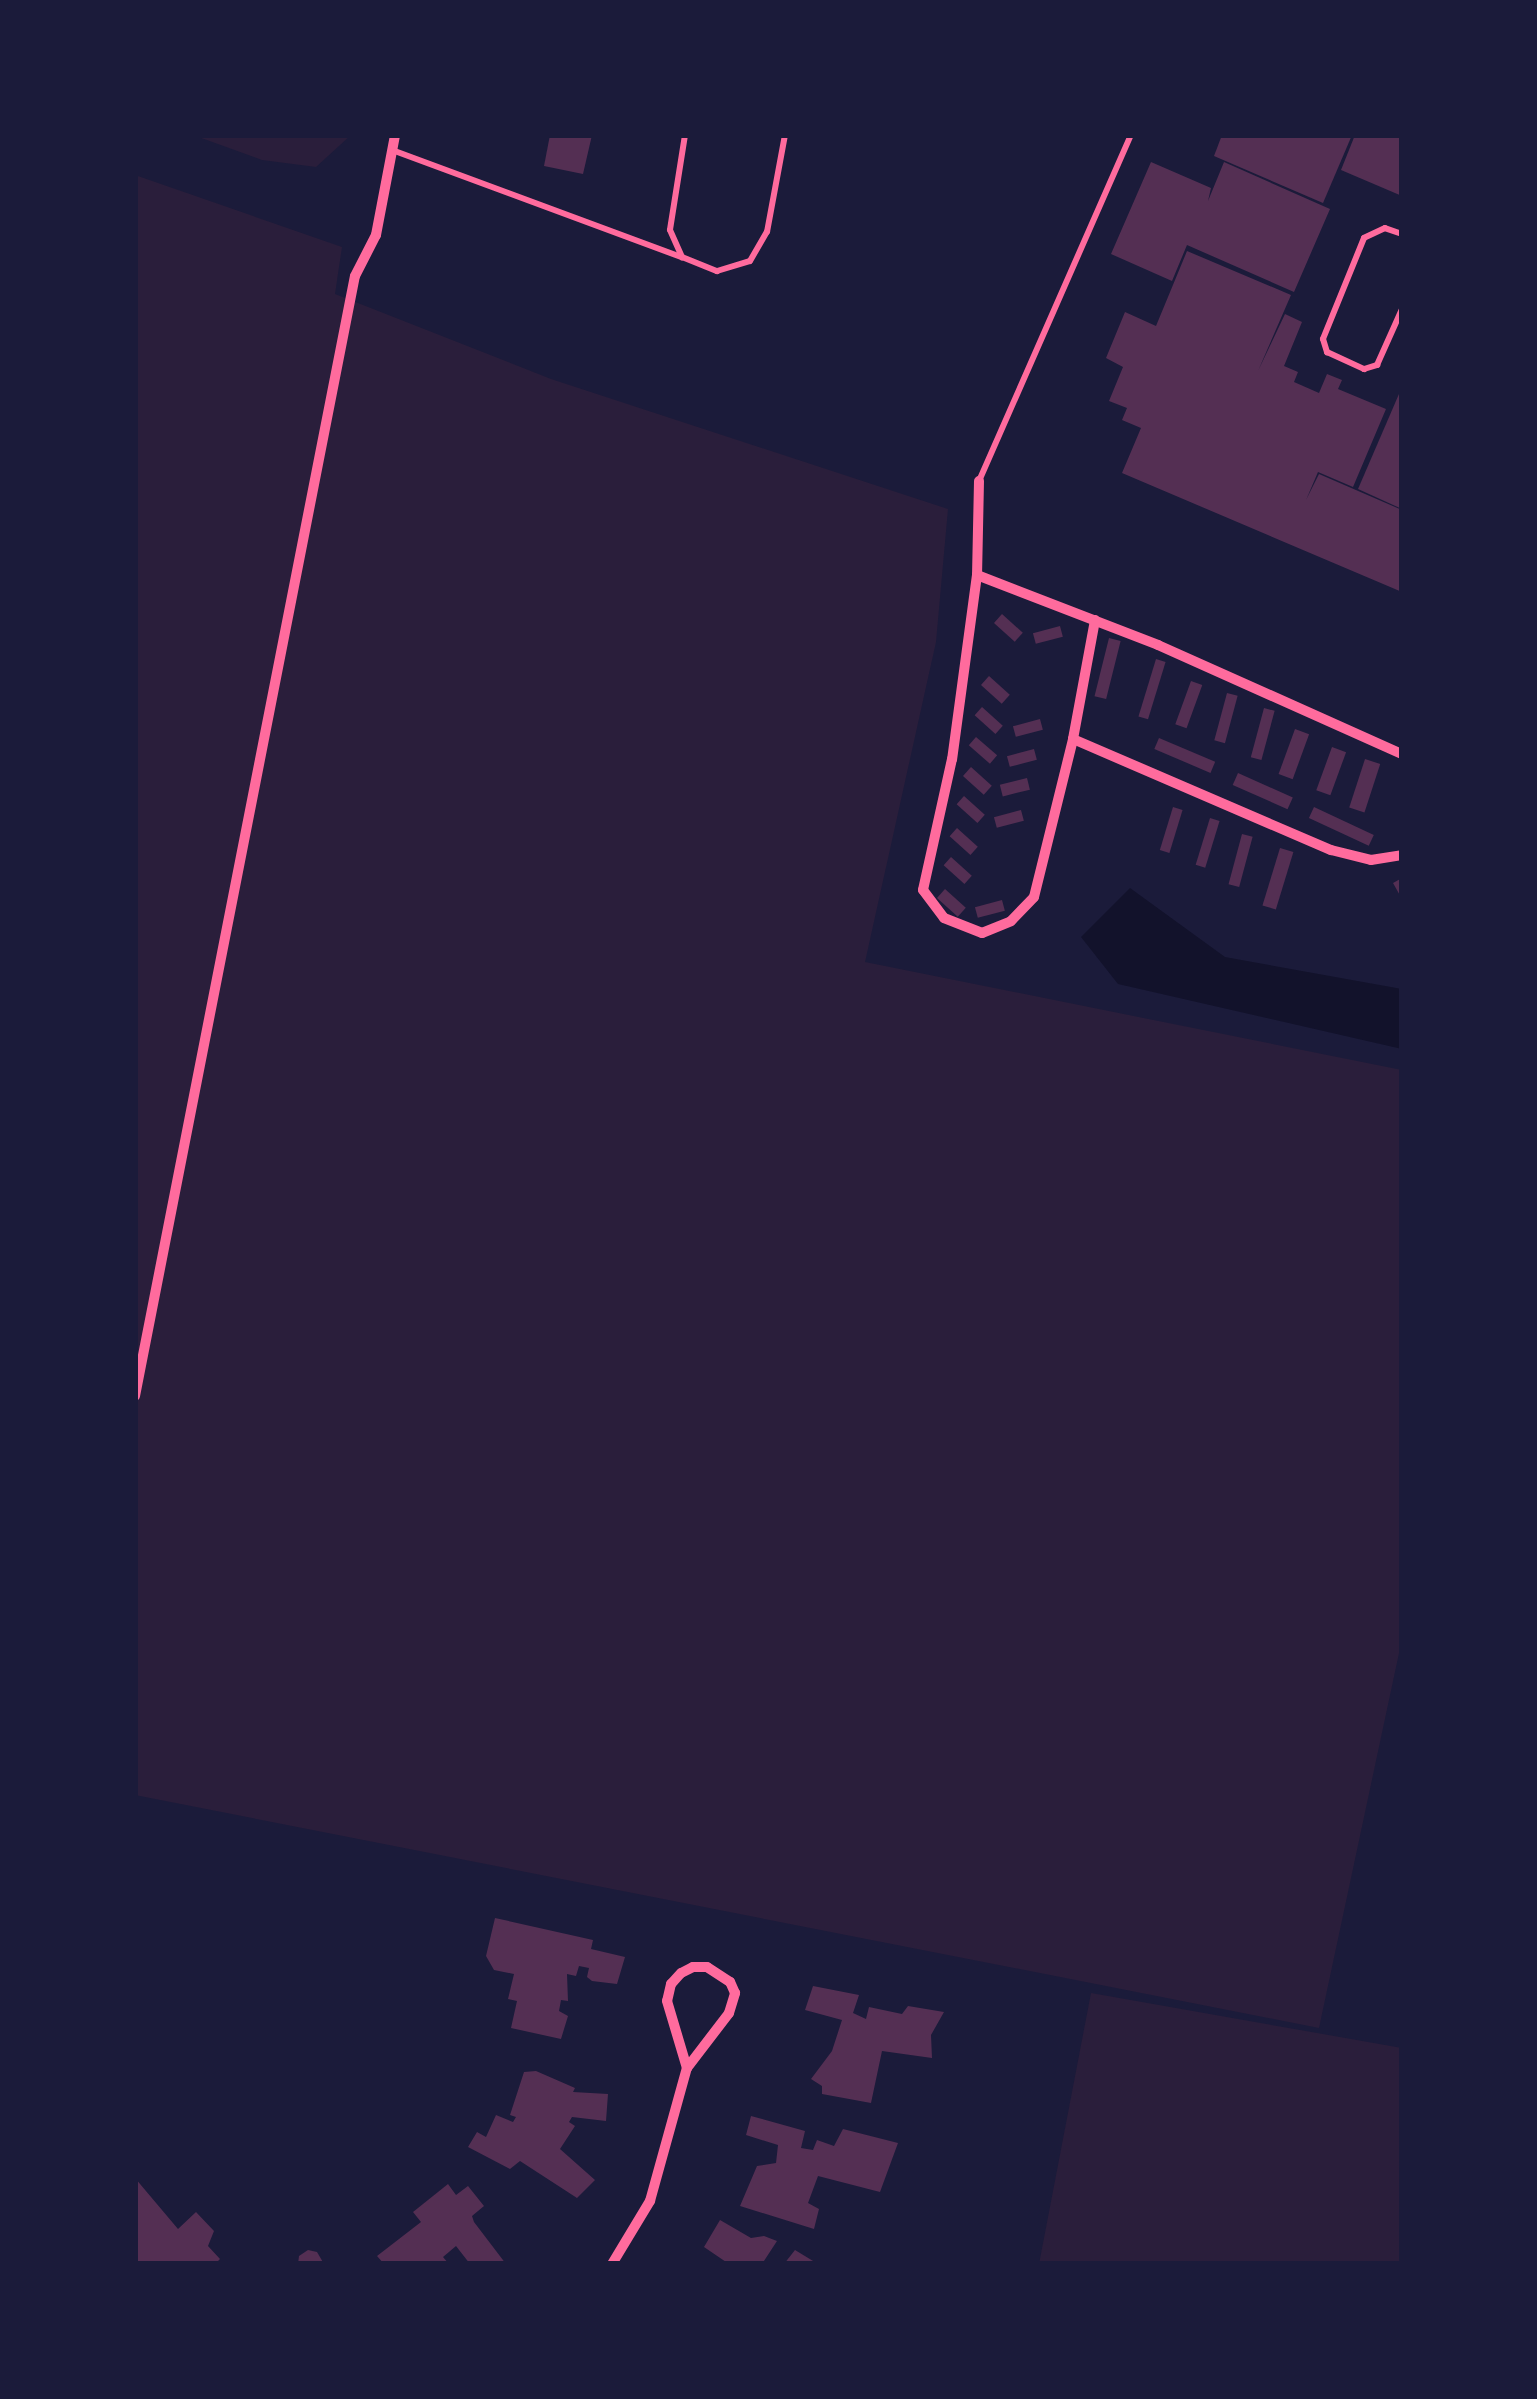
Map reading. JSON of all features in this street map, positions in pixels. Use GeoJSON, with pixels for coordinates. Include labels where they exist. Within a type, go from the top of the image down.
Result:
{"type":"FeatureCollection","features":[{"type":"Feature","properties":{"kind":"street"},"geometry":{"type":"LineString","coordinates":[[135,1396],[355,276],[376,235],[396,135]]}},
{"type":"Feature","properties":{"kind":"street"},"geometry":{"type":"LineString","coordinates":[[979,482],[978,575],[952,760],[924,890],[944,918],[982,934],[1011,921],[1034,897],[1073,739],[1095,620]]}},
{"type":"Feature","properties":{"kind":"street"},"geometry":{"type":"LineString","coordinates":[[978,575],[1095,620],[1402,754]]}},
{"type":"Feature","properties":{"kind":"street"},"geometry":{"type":"LineString","coordinates":[[1073,739],[1330,850],[1371,860],[1402,855]]}},
{"type":"Feature","properties":{"kind":"street"},"geometry":{"type":"LineString","coordinates":[[612,2264],[650,2201],[688,2068],[713,2040],[735,1994],[720,1972],[708,1967],[693,1966],[681,1973],[671,1984],[667,2002],[688,2068]]}},
{"type":"Feature","properties":{"kind":"lane"},"geometry":{"type":"LineString","coordinates":[[682,257],[670,230],[685,135]]}},
{"type":"Feature","properties":{"kind":"lane"},"geometry":{"type":"LineString","coordinates":[[392,150],[717,270],[750,261],[767,232],[785,135]]}},
{"type":"Feature","properties":{"kind":"lane"},"geometry":{"type":"LineString","coordinates":[[979,482],[1131,135]]}},
{"type":"Feature","properties":{"kind":"lane"},"geometry":{"type":"LineString","coordinates":[[1402,234],[1384,228],[1364,238],[1323,339],[1328,352],[1364,368],[1377,365],[1402,308]]}},
{"type":"Feature","properties":{"kind":"shaded area"},"geometry":{"type":"Polygon","coordinates":[[[193,135],[351,135],[316,167],[262,160],[193,135]]]}},
{"type":"Feature","properties":{"kind":"shaded area"},"geometry":{"type":"Polygon","coordinates":[[[135,175],[342,247],[335,294],[551,379],[948,509],[936,642],[865,962],[1402,1070],[1402,1639],[1319,2028],[135,1795],[135,175]]]}},
{"type":"Feature","properties":{"kind":"shaded area"},"geometry":{"type":"Polygon","coordinates":[[[1130,888],[1225,957],[1402,989],[1402,1049],[1118,984],[1081,937],[1130,888]]]}},
{"type":"Feature","properties":{"kind":"shaded area"},"geometry":{"type":"Polygon","coordinates":[[[1091,1993],[1402,2048],[1402,2264],[1039,2264],[1091,1993]]]}},
{"type":"Feature","properties":{"kind":"building"},"geometry":{"type":"Polygon","coordinates":[[[550,135],[592,135],[583,174],[544,166],[550,135]]]}},
{"type":"Feature","properties":{"kind":"building"},"geometry":{"type":"Polygon","coordinates":[[[1222,135],[1352,135],[1323,203],[1214,156],[1222,135]]]}},
{"type":"Feature","properties":{"kind":"building"},"geometry":{"type":"Polygon","coordinates":[[[1355,135],[1402,135],[1402,196],[1341,170],[1355,135]]]}},
{"type":"Feature","properties":{"kind":"building"},"geometry":{"type":"Polygon","coordinates":[[[1151,162],[1211,188],[1208,201],[1224,162],[1330,209],[1294,292],[1187,245],[1172,281],[1111,254],[1151,162]]]}},
{"type":"Feature","properties":{"kind":"building"},"geometry":{"type":"Polygon","coordinates":[[[1187,251],[1291,295],[1258,371],[1285,314],[1302,322],[1284,366],[1298,372],[1294,382],[1319,393],[1327,374],[1342,380],[1338,389],[1386,409],[1353,487],[1318,472],[1306,500],[1319,474],[1402,510],[1402,592],[1122,473],[1141,428],[1122,420],[1127,408],[1109,401],[1123,367],[1106,358],[1125,312],[1156,326],[1187,251]]]}},
{"type":"Feature","properties":{"kind":"building"},"geometry":{"type":"Polygon","coordinates":[[[1402,387],[1402,509],[1358,489],[1402,387]]]}},
{"type":"Feature","properties":{"kind":"building"},"geometry":{"type":"Polygon","coordinates":[[[1002,614],[1023,633],[1015,642],[994,623],[1002,614]]]}},
{"type":"Feature","properties":{"kind":"building"},"geometry":{"type":"Polygon","coordinates":[[[1060,626],[1063,637],[1036,644],[1033,633],[1060,626]]]}},
{"type":"Feature","properties":{"kind":"building"},"geometry":{"type":"Polygon","coordinates":[[[1109,638],[1121,641],[1106,699],[1094,696],[1109,638]]]}},
{"type":"Feature","properties":{"kind":"building"},"geometry":{"type":"Polygon","coordinates":[[[1156,659],[1166,662],[1148,719],[1138,716],[1156,659]]]}},
{"type":"Feature","properties":{"kind":"building"},"geometry":{"type":"Polygon","coordinates":[[[989,676],[1010,695],[1002,704],[981,685],[989,676]]]}},
{"type":"Feature","properties":{"kind":"building"},"geometry":{"type":"Polygon","coordinates":[[[1191,681],[1202,685],[1187,728],[1175,724],[1191,681]]]}},
{"type":"Feature","properties":{"kind":"building"},"geometry":{"type":"Polygon","coordinates":[[[1227,693],[1238,696],[1225,743],[1214,740],[1227,693]]]}},
{"type":"Feature","properties":{"kind":"building"},"geometry":{"type":"Polygon","coordinates":[[[982,707],[1003,726],[995,734],[975,715],[982,707]]]}},
{"type":"Feature","properties":{"kind":"building"},"geometry":{"type":"Polygon","coordinates":[[[1264,708],[1275,711],[1261,760],[1251,757],[1264,708]]]}},
{"type":"Feature","properties":{"kind":"building"},"geometry":{"type":"Polygon","coordinates":[[[1040,719],[1043,730],[1016,737],[1013,726],[1040,719]]]}},
{"type":"Feature","properties":{"kind":"building"},"geometry":{"type":"Polygon","coordinates":[[[1295,729],[1309,734],[1293,779],[1279,774],[1295,729]]]}},
{"type":"Feature","properties":{"kind":"building"},"geometry":{"type":"Polygon","coordinates":[[[976,737],[997,755],[990,764],[969,745],[976,737]]]}},
{"type":"Feature","properties":{"kind":"building"},"geometry":{"type":"Polygon","coordinates":[[[1159,738],[1215,762],[1210,773],[1154,749],[1159,738]]]}},
{"type":"Feature","properties":{"kind":"building"},"geometry":{"type":"Polygon","coordinates":[[[1332,747],[1346,752],[1330,795],[1316,790],[1332,747]]]}},
{"type":"Feature","properties":{"kind":"building"},"geometry":{"type":"Polygon","coordinates":[[[1034,749],[1037,760],[1010,767],[1007,756],[1034,749]]]}},
{"type":"Feature","properties":{"kind":"building"},"geometry":{"type":"Polygon","coordinates":[[[1365,759],[1380,764],[1364,812],[1349,808],[1365,759]]]}},
{"type":"Feature","properties":{"kind":"building"},"geometry":{"type":"Polygon","coordinates":[[[971,767],[992,786],[984,795],[963,776],[971,767]]]}},
{"type":"Feature","properties":{"kind":"building"},"geometry":{"type":"Polygon","coordinates":[[[1238,773],[1293,797],[1288,809],[1233,785],[1238,773]]]}},
{"type":"Feature","properties":{"kind":"building"},"geometry":{"type":"Polygon","coordinates":[[[1027,778],[1030,790],[1003,796],[1000,785],[1027,778]]]}},
{"type":"Feature","properties":{"kind":"building"},"geometry":{"type":"Polygon","coordinates":[[[964,796],[985,815],[977,823],[957,804],[964,796]]]}},
{"type":"Feature","properties":{"kind":"building"},"geometry":{"type":"Polygon","coordinates":[[[1173,807],[1183,810],[1169,853],[1160,850],[1173,807]]]}},
{"type":"Feature","properties":{"kind":"building"},"geometry":{"type":"Polygon","coordinates":[[[1314,807],[1374,835],[1369,846],[1309,818],[1314,807]]]}},
{"type":"Feature","properties":{"kind":"building"},"geometry":{"type":"Polygon","coordinates":[[[1021,810],[1024,821],[997,828],[994,817],[1021,810]]]}},
{"type":"Feature","properties":{"kind":"building"},"geometry":{"type":"Polygon","coordinates":[[[1210,818],[1220,821],[1205,868],[1196,865],[1210,818]]]}},
{"type":"Feature","properties":{"kind":"building"},"geometry":{"type":"Polygon","coordinates":[[[957,828],[978,847],[970,855],[950,836],[957,828]]]}},
{"type":"Feature","properties":{"kind":"building"},"geometry":{"type":"Polygon","coordinates":[[[1242,834],[1253,837],[1239,887],[1229,884],[1242,834]]]}},
{"type":"Feature","properties":{"kind":"building"},"geometry":{"type":"Polygon","coordinates":[[[1280,848],[1293,852],[1276,909],[1262,905],[1280,848]]]}},
{"type":"Feature","properties":{"kind":"building"},"geometry":{"type":"Polygon","coordinates":[[[951,857],[972,876],[964,884],[944,865],[951,857]]]}},
{"type":"Feature","properties":{"kind":"building"},"geometry":{"type":"Polygon","coordinates":[[[1402,878],[1402,899],[1393,883],[1402,878]]]}},
{"type":"Feature","properties":{"kind":"building"},"geometry":{"type":"Polygon","coordinates":[[[945,889],[966,908],[958,917],[937,898],[945,889]]]}},
{"type":"Feature","properties":{"kind":"building"},"geometry":{"type":"Polygon","coordinates":[[[1002,900],[1005,911],[978,918],[975,907],[1002,900]]]}},
{"type":"Feature","properties":{"kind":"building"},"geometry":{"type":"Polygon","coordinates":[[[495,1918],[593,1940],[591,1949],[625,1957],[617,1984],[592,1981],[587,1977],[589,1968],[579,1966],[576,1976],[567,1974],[568,2001],[561,2000],[559,2011],[568,2016],[561,2039],[511,2028],[517,2001],[508,1999],[514,1974],[494,1970],[486,1956],[495,1918]]]}},
{"type":"Feature","properties":{"kind":"building"},"geometry":{"type":"Polygon","coordinates":[[[813,1986],[859,1995],[853,2013],[866,2019],[869,2007],[902,2014],[908,2006],[944,2012],[931,2035],[932,2058],[882,2051],[871,2103],[822,2094],[822,2086],[811,2079],[832,2051],[842,2020],[805,2010],[813,1986]]]}},
{"type":"Feature","properties":{"kind":"building"},"geometry":{"type":"Polygon","coordinates":[[[536,2071],[575,2088],[573,2092],[608,2094],[606,2121],[572,2117],[569,2122],[575,2126],[560,2149],[595,2180],[577,2198],[520,2161],[510,2169],[468,2147],[477,2132],[486,2137],[496,2115],[513,2122],[516,2117],[510,2115],[524,2072],[536,2071]]]}},
{"type":"Feature","properties":{"kind":"building"},"geometry":{"type":"Polygon","coordinates":[[[751,2116],[805,2131],[801,2148],[813,2150],[817,2140],[834,2146],[843,2129],[898,2143],[880,2192],[818,2176],[808,2203],[819,2209],[814,2229],[740,2206],[757,2166],[776,2163],[778,2145],[746,2135],[751,2116]]]}},
{"type":"Feature","properties":{"kind":"building"},"geometry":{"type":"Polygon","coordinates":[[[135,2178],[178,2229],[196,2212],[214,2231],[208,2246],[220,2259],[215,2264],[135,2264],[135,2178]]]}},
{"type":"Feature","properties":{"kind":"building"},"geometry":{"type":"Polygon","coordinates":[[[448,2184],[456,2195],[468,2186],[484,2206],[472,2216],[474,2222],[506,2264],[470,2264],[456,2246],[443,2257],[449,2264],[384,2264],[377,2256],[421,2222],[413,2212],[448,2184]]]}},
{"type":"Feature","properties":{"kind":"building"},"geometry":{"type":"Polygon","coordinates":[[[720,2220],[751,2238],[764,2236],[777,2241],[762,2264],[729,2264],[704,2247],[720,2220]]]}},
{"type":"Feature","properties":{"kind":"building"},"geometry":{"type":"Polygon","coordinates":[[[308,2250],[317,2252],[324,2264],[298,2264],[299,2256],[308,2250]]]}},
{"type":"Feature","properties":{"kind":"building"},"geometry":{"type":"Polygon","coordinates":[[[795,2250],[818,2264],[784,2264],[795,2250]]]}}]}
